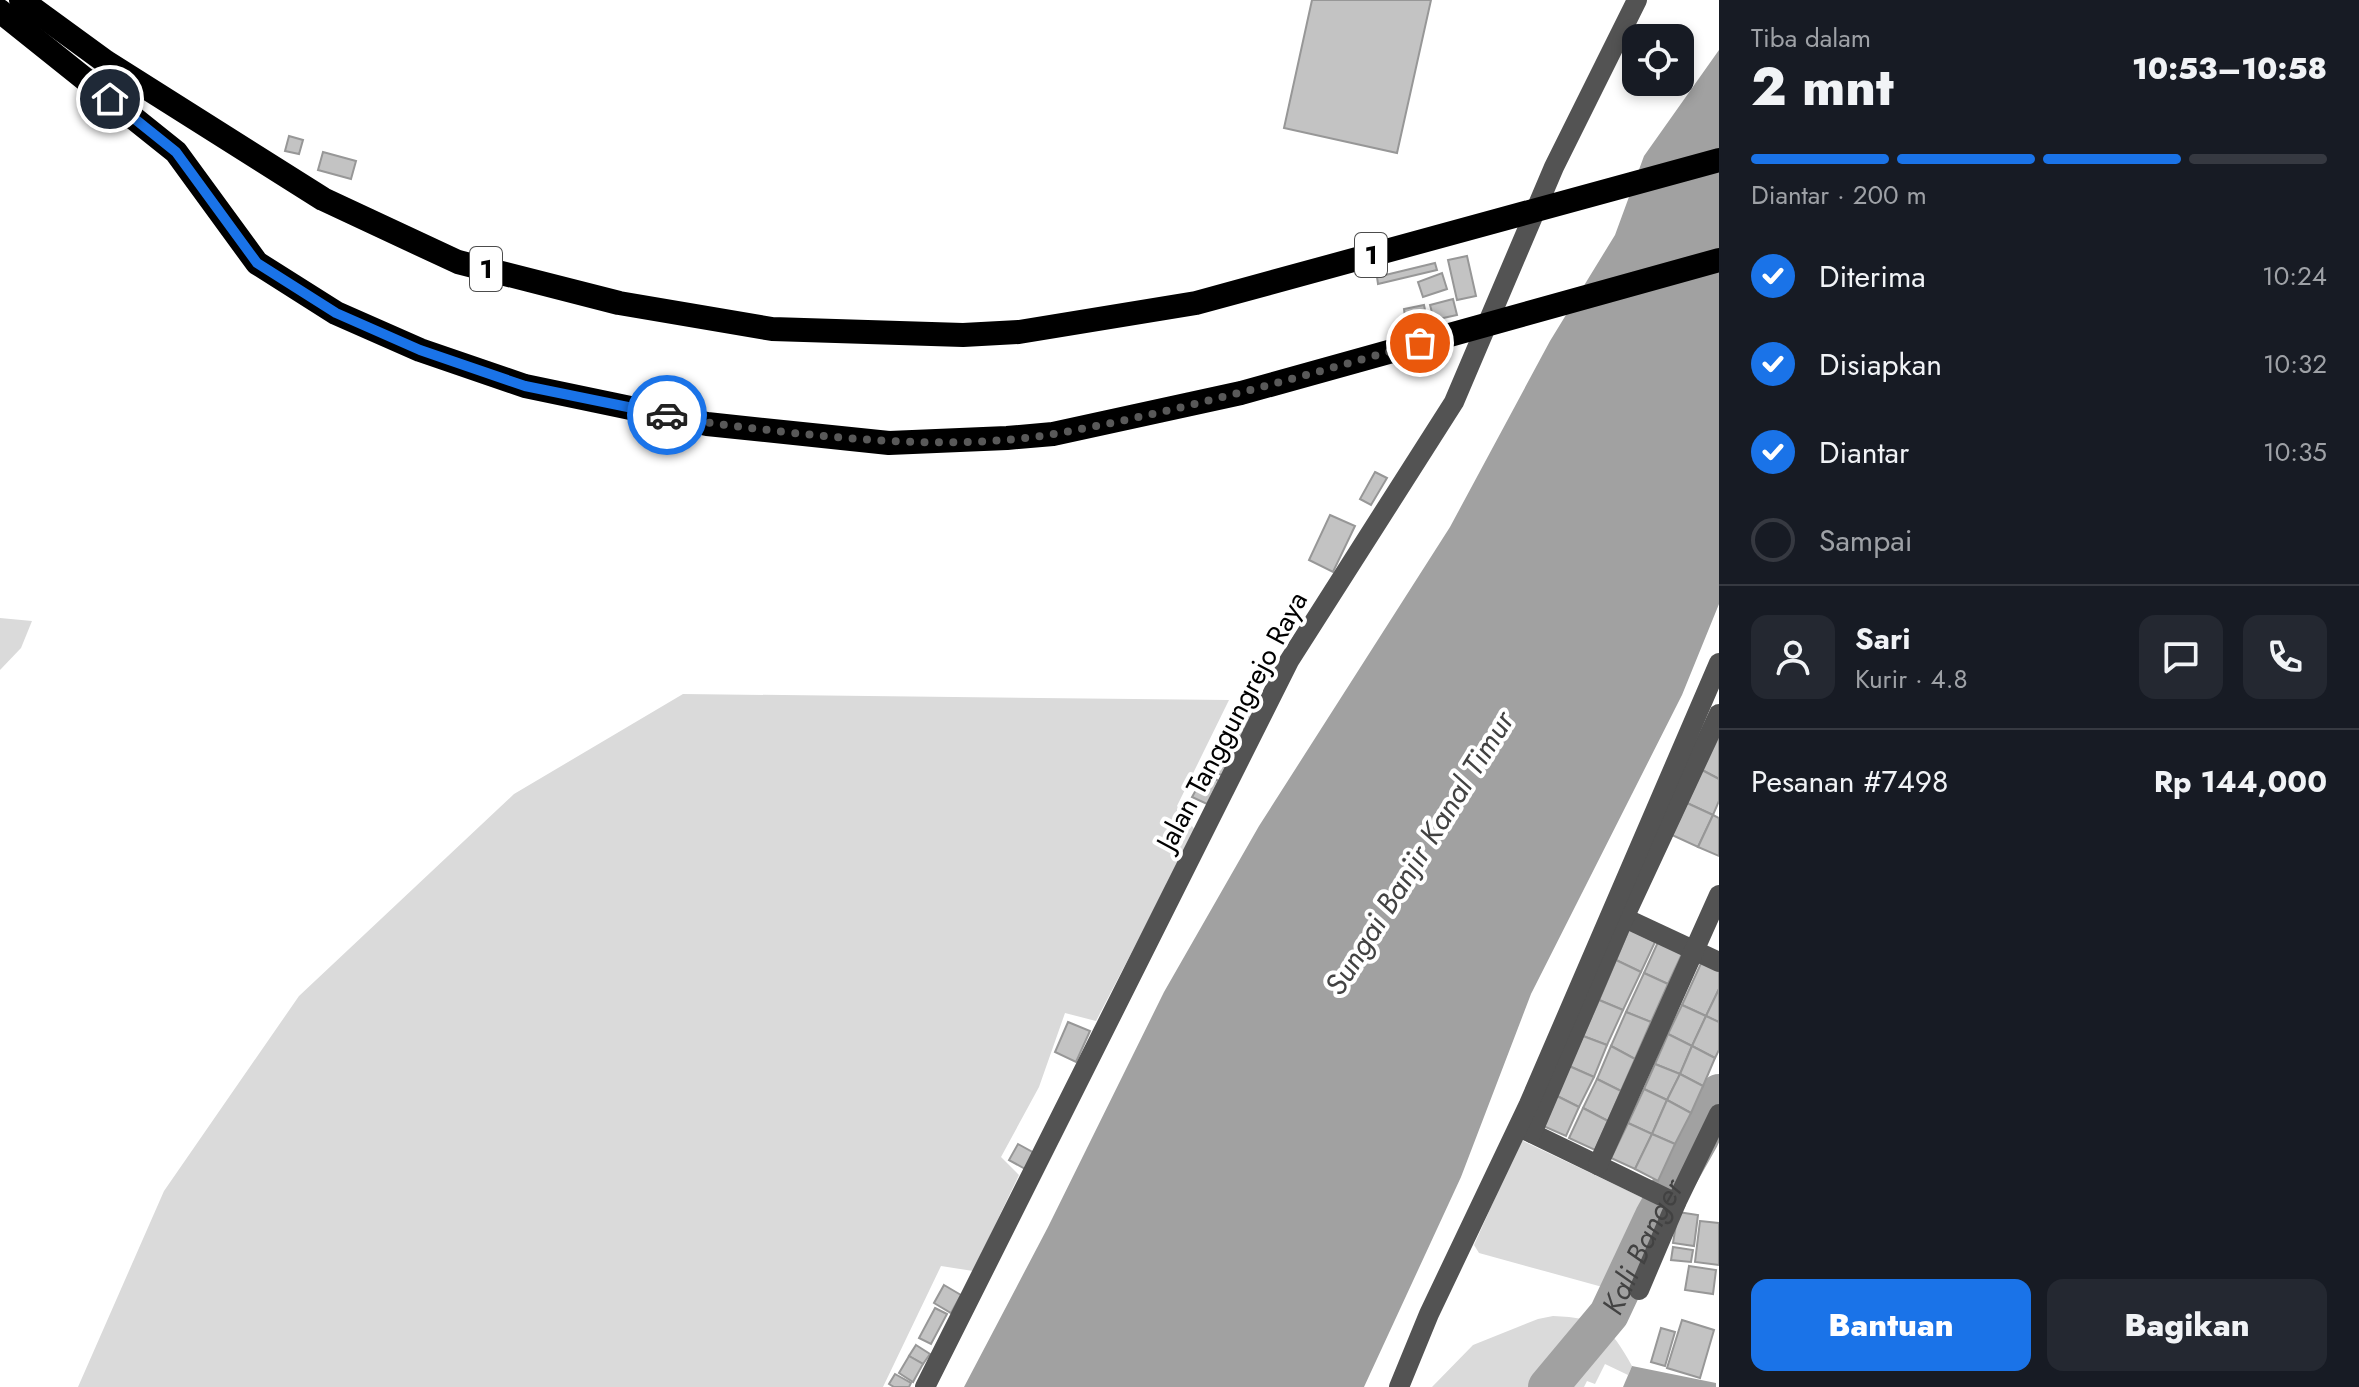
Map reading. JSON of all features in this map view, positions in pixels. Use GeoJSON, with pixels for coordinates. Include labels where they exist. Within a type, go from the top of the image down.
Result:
{"type":"FeatureCollection","features":[{"type":"Feature","properties":{"kind":"highway","name":"1"},"geometry":{"type":"LineString","coordinates":[[21,0],[106,62],[323,199],[458,262],[619,303],[772,329],[963,335],[1019,332],[1196,303],[1719,160]]}},
{"type":"Feature","properties":{"kind":"highway"},"geometry":{"type":"LineString","coordinates":[[0,11],[176,152],[257,263],[336,313],[420,350],[525,386],[707,424],[889,443],[1053,434],[1241,393],[1719,260]]}},
{"type":"Feature","properties":{"kind":"street","name":"Jalan Tanggungrejo Raya"},"geometry":{"type":"LineString","coordinates":[[925,1387],[1289,661],[1454,402],[1554,167],[1637,0]]}},
{"type":"Feature","properties":{"kind":"street"},"geometry":{"type":"LineString","coordinates":[[1399,1387],[1496,1168],[1525,1130],[1617,915],[1719,663]]}},
{"type":"Feature","properties":{"kind":"street"},"geometry":{"type":"LineString","coordinates":[[1617,915],[1719,714]]}},
{"type":"Feature","properties":{"kind":"street"},"geometry":{"type":"LineString","coordinates":[[1598,1165],[1719,895]]}},
{"type":"Feature","properties":{"kind":"street"},"geometry":{"type":"LineString","coordinates":[[1617,915],[1719,962]]}},
{"type":"Feature","properties":{"kind":"street"},"geometry":{"type":"LineString","coordinates":[[1639,1290],[1676,1203],[1717,1125]]}},
{"type":"Feature","properties":{"kind":"street"},"geometry":{"type":"LineString","coordinates":[[1525,1130],[1676,1203]]}},
{"type":"Feature","properties":{"kind":"shaded area"},"geometry":{"type":"Polygon","coordinates":[[[0,618],[32,621],[21,648],[0,670],[0,618]]]}},
{"type":"Feature","properties":{"kind":"shaded area"},"geometry":{"type":"Polygon","coordinates":[[[683,694],[1229,700],[1177,806],[1195,830],[1096,1021],[1065,1013],[1039,1087],[1001,1157],[1019,1175],[973,1271],[941,1266],[883,1387],[78,1387],[164,1191],[299,996],[514,794],[683,694]]]}},
{"type":"Feature","properties":{"kind":"shaded area"},"geometry":{"type":"Polygon","coordinates":[[[1521,1140],[1658,1205],[1617,1291],[1479,1253],[1474,1245],[1521,1140]]]}},
{"type":"Feature","properties":{"kind":"shaded area"},"geometry":{"type":"Polygon","coordinates":[[[1553,1316],[1593,1322],[1610,1333],[1632,1366],[1628,1375],[1605,1364],[1595,1384],[1587,1381],[1584,1387],[1432,1387],[1473,1345],[1553,1316]]]}},
{"type":"Feature","properties":{"kind":"water","name":"Sungai Banjir Kanal Timur"},"geometry":{"type":"Polygon","coordinates":[[[1719,50],[1719,604],[1682,695],[1531,994],[1461,1177],[1364,1387],[964,1387],[1048,1227],[1164,992],[1259,826],[1450,527],[1550,341],[1615,235],[1644,156],[1686,96],[1694,96],[1694,85],[1719,50]]]}},
{"type":"Feature","properties":{"kind":"water"},"geometry":{"type":"Polygon","coordinates":[[[1632,1366],[1716,1383],[1716,1387],[1623,1387],[1632,1366]]]}},
{"type":"Feature","properties":{"kind":"building"},"geometry":{"type":"Polygon","coordinates":[[[1312,0],[1431,0],[1397,153],[1284,128],[1312,0]]]}},
{"type":"Feature","properties":{"kind":"building"},"geometry":{"type":"Polygon","coordinates":[[[289,136],[303,140],[299,154],[285,151],[289,136]]]}},
{"type":"Feature","properties":{"kind":"building"},"geometry":{"type":"Polygon","coordinates":[[[323,152],[356,161],[351,179],[318,170],[323,152]]]}},
{"type":"Feature","properties":{"kind":"building"},"geometry":{"type":"Polygon","coordinates":[[[1467,256],[1476,296],[1457,300],[1448,260],[1467,256]]]}},
{"type":"Feature","properties":{"kind":"building"},"geometry":{"type":"Polygon","coordinates":[[[1435,263],[1437,270],[1378,284],[1377,277],[1435,263]]]}},
{"type":"Feature","properties":{"kind":"building"},"geometry":{"type":"Polygon","coordinates":[[[1442,273],[1447,289],[1423,297],[1418,282],[1442,273]]]}},
{"type":"Feature","properties":{"kind":"building"},"geometry":{"type":"Polygon","coordinates":[[[1453,299],[1457,315],[1434,320],[1430,305],[1453,299]]]}},
{"type":"Feature","properties":{"kind":"building"},"geometry":{"type":"Polygon","coordinates":[[[1424,305],[1427,320],[1406,324],[1404,309],[1424,305]]]}},
{"type":"Feature","properties":{"kind":"building"},"geometry":{"type":"Polygon","coordinates":[[[1375,472],[1387,478],[1371,505],[1360,499],[1375,472]]]}},
{"type":"Feature","properties":{"kind":"building"},"geometry":{"type":"Polygon","coordinates":[[[1330,515],[1355,526],[1333,572],[1309,560],[1330,515]]]}},
{"type":"Feature","properties":{"kind":"building"},"geometry":{"type":"Polygon","coordinates":[[[1244,700],[1257,706],[1246,731],[1232,724],[1244,700]]]}},
{"type":"Feature","properties":{"kind":"building"},"geometry":{"type":"Polygon","coordinates":[[[1232,724],[1246,731],[1233,758],[1220,751],[1232,724]]]}},
{"type":"Feature","properties":{"kind":"building"},"geometry":{"type":"Polygon","coordinates":[[[1719,732],[1719,779],[1702,770],[1719,732]]]}},
{"type":"Feature","properties":{"kind":"building"},"geometry":{"type":"Polygon","coordinates":[[[1215,753],[1231,761],[1223,776],[1207,767],[1215,753]]]}},
{"type":"Feature","properties":{"kind":"building"},"geometry":{"type":"Polygon","coordinates":[[[1702,770],[1719,779],[1719,801],[1713,815],[1687,803],[1702,770]]]}},
{"type":"Feature","properties":{"kind":"building"},"geometry":{"type":"Polygon","coordinates":[[[1205,774],[1219,781],[1207,804],[1192,797],[1205,774]]]}},
{"type":"Feature","properties":{"kind":"building"},"geometry":{"type":"Polygon","coordinates":[[[1687,803],[1713,815],[1698,847],[1672,835],[1687,803]]]}},
{"type":"Feature","properties":{"kind":"building"},"geometry":{"type":"Polygon","coordinates":[[[1713,815],[1719,818],[1719,856],[1698,847],[1713,815]]]}},
{"type":"Feature","properties":{"kind":"building"},"geometry":{"type":"Polygon","coordinates":[[[1629,929],[1655,942],[1641,972],[1616,960],[1629,929]]]}},
{"type":"Feature","properties":{"kind":"building"},"geometry":{"type":"Polygon","coordinates":[[[1658,942],[1682,954],[1668,984],[1644,973],[1658,942]]]}},
{"type":"Feature","properties":{"kind":"building"},"geometry":{"type":"Polygon","coordinates":[[[1703,959],[1719,967],[1719,989],[1706,1016],[1682,1005],[1703,959]]]}},
{"type":"Feature","properties":{"kind":"building"},"geometry":{"type":"Polygon","coordinates":[[[1616,960],[1641,972],[1623,1010],[1599,1000],[1616,960]]]}},
{"type":"Feature","properties":{"kind":"building"},"geometry":{"type":"Polygon","coordinates":[[[1644,973],[1668,984],[1651,1022],[1626,1012],[1644,973]]]}},
{"type":"Feature","properties":{"kind":"building"},"geometry":{"type":"Polygon","coordinates":[[[1719,989],[1719,1022],[1706,1016],[1719,989]]]}},
{"type":"Feature","properties":{"kind":"building"},"geometry":{"type":"Polygon","coordinates":[[[1599,1000],[1623,1010],[1607,1045],[1583,1036],[1599,1000]]]}},
{"type":"Feature","properties":{"kind":"building"},"geometry":{"type":"Polygon","coordinates":[[[1682,1005],[1706,1016],[1692,1046],[1668,1034],[1682,1005]]]}},
{"type":"Feature","properties":{"kind":"building"},"geometry":{"type":"Polygon","coordinates":[[[1626,1012],[1651,1022],[1635,1059],[1611,1046],[1626,1012]]]}},
{"type":"Feature","properties":{"kind":"building"},"geometry":{"type":"Polygon","coordinates":[[[1706,1016],[1719,1022],[1719,1050],[1715,1058],[1692,1046],[1706,1016]]]}},
{"type":"Feature","properties":{"kind":"building"},"geometry":{"type":"Polygon","coordinates":[[[1068,1022],[1090,1031],[1076,1062],[1055,1052],[1068,1022]]]}},
{"type":"Feature","properties":{"kind":"building"},"geometry":{"type":"Polygon","coordinates":[[[1668,1034],[1692,1046],[1680,1074],[1655,1064],[1668,1034]]]}},
{"type":"Feature","properties":{"kind":"building"},"geometry":{"type":"Polygon","coordinates":[[[1583,1036],[1607,1045],[1594,1077],[1569,1066],[1583,1036]]]}},
{"type":"Feature","properties":{"kind":"building"},"geometry":{"type":"Polygon","coordinates":[[[1611,1046],[1635,1059],[1621,1091],[1597,1079],[1611,1046]]]}},
{"type":"Feature","properties":{"kind":"building"},"geometry":{"type":"Polygon","coordinates":[[[1692,1046],[1715,1058],[1703,1086],[1680,1074],[1692,1046]]]}},
{"type":"Feature","properties":{"kind":"building"},"geometry":{"type":"Polygon","coordinates":[[[1655,1064],[1680,1074],[1667,1100],[1644,1089],[1655,1064]]]}},
{"type":"Feature","properties":{"kind":"building"},"geometry":{"type":"Polygon","coordinates":[[[1569,1066],[1594,1077],[1579,1107],[1555,1095],[1569,1066]]]}},
{"type":"Feature","properties":{"kind":"building"},"geometry":{"type":"Polygon","coordinates":[[[1680,1074],[1703,1086],[1691,1113],[1667,1100],[1680,1074]]]}},
{"type":"Feature","properties":{"kind":"building"},"geometry":{"type":"Polygon","coordinates":[[[1597,1079],[1621,1091],[1608,1121],[1583,1108],[1597,1079]]]}},
{"type":"Feature","properties":{"kind":"building"},"geometry":{"type":"Polygon","coordinates":[[[1644,1089],[1667,1100],[1652,1134],[1628,1123],[1644,1089]]]}},
{"type":"Feature","properties":{"kind":"building"},"geometry":{"type":"Polygon","coordinates":[[[1555,1095],[1579,1107],[1566,1136],[1541,1125],[1555,1095]]]}},
{"type":"Feature","properties":{"kind":"building"},"geometry":{"type":"Polygon","coordinates":[[[1667,1100],[1691,1113],[1675,1144],[1652,1134],[1667,1100]]]}},
{"type":"Feature","properties":{"kind":"building"},"geometry":{"type":"Polygon","coordinates":[[[1583,1108],[1608,1121],[1595,1150],[1569,1138],[1583,1108]]]}},
{"type":"Feature","properties":{"kind":"building"},"geometry":{"type":"Polygon","coordinates":[[[1628,1123],[1652,1134],[1635,1169],[1611,1158],[1628,1123]]]}},
{"type":"Feature","properties":{"kind":"building"},"geometry":{"type":"Polygon","coordinates":[[[1652,1134],[1675,1144],[1658,1181],[1635,1169],[1652,1134]]]}},
{"type":"Feature","properties":{"kind":"building"},"geometry":{"type":"Polygon","coordinates":[[[1018,1144],[1036,1154],[1027,1170],[1009,1160],[1018,1144]]]}},
{"type":"Feature","properties":{"kind":"building"},"geometry":{"type":"Polygon","coordinates":[[[1678,1212],[1698,1215],[1694,1246],[1673,1243],[1678,1212]]]}},
{"type":"Feature","properties":{"kind":"building"},"geometry":{"type":"Polygon","coordinates":[[[1700,1221],[1719,1223],[1719,1265],[1695,1262],[1700,1221]]]}},
{"type":"Feature","properties":{"kind":"building"},"geometry":{"type":"Polygon","coordinates":[[[1673,1247],[1693,1250],[1691,1262],[1671,1260],[1673,1247]]]}},
{"type":"Feature","properties":{"kind":"building"},"geometry":{"type":"Polygon","coordinates":[[[1689,1266],[1716,1270],[1713,1294],[1685,1290],[1689,1266]]]}},
{"type":"Feature","properties":{"kind":"building"},"geometry":{"type":"Polygon","coordinates":[[[944,1285],[961,1295],[951,1313],[934,1303],[944,1285]]]}},
{"type":"Feature","properties":{"kind":"building"},"geometry":{"type":"Polygon","coordinates":[[[935,1308],[947,1314],[931,1344],[919,1338],[935,1308]]]}},
{"type":"Feature","properties":{"kind":"building"},"geometry":{"type":"Polygon","coordinates":[[[1682,1320],[1714,1330],[1700,1378],[1667,1368],[1682,1320]]]}},
{"type":"Feature","properties":{"kind":"building"},"geometry":{"type":"Polygon","coordinates":[[[1661,1328],[1675,1332],[1665,1366],[1651,1362],[1661,1328]]]}},
{"type":"Feature","properties":{"kind":"building"},"geometry":{"type":"Polygon","coordinates":[[[916,1345],[930,1354],[923,1364],[909,1356],[916,1345]]]}},
{"type":"Feature","properties":{"kind":"building"},"geometry":{"type":"Polygon","coordinates":[[[909,1356],[923,1364],[913,1382],[899,1373],[909,1356]]]}},
{"type":"Feature","properties":{"kind":"building"},"geometry":{"type":"Polygon","coordinates":[[[895,1374],[911,1383],[909,1387],[889,1384],[895,1374]]]}},
{"type":"Feature","properties":{"kind":"waterway","name":"Kali Banger"},"geometry":{"type":"LineString","coordinates":[[1548,1387],[1609,1314],[1655,1216],[1699,1138],[1719,1094]]}},
{"type":"Feature","properties":{"kind":"way so far"},"geometry":{"type":"LineString","coordinates":[[667,415],[707,424],[889,443],[1053,434],[1241,393],[1420,343]]}},
{"type":"Feature","properties":{"kind":"route"},"geometry":{"type":"LineString","coordinates":[[110,99],[176,152],[257,263],[336,313],[420,350],[525,386],[667,415]]}}]}
